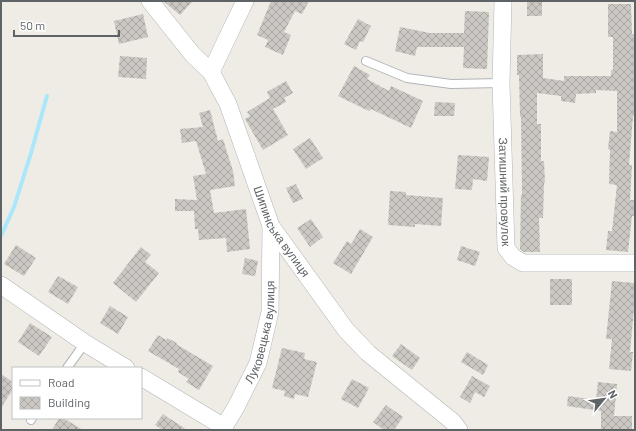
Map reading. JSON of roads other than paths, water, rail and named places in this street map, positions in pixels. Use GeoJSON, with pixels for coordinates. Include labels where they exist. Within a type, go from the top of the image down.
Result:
{"type":"FeatureCollection","features":[{"type":"Feature","properties":{"kind":"street","name":"Шипинська вулиця"},"geometry":{"type":"LineString","coordinates":[[150,1],[194,55],[211,72],[228,104],[271,226],[346,330],[368,353],[454,422],[458,430]]}},
{"type":"Feature","properties":{"kind":"street"},"geometry":{"type":"LineString","coordinates":[[211,72],[245,1]]}},
{"type":"Feature","properties":{"kind":"street","name":"Затишний провулок"},"geometry":{"type":"LineString","coordinates":[[503,1],[501,83],[506,248],[513,257],[523,263],[635,263]]}},
{"type":"Feature","properties":{"kind":"street","name":"Луковецька вулиця"},"geometry":{"type":"LineString","coordinates":[[223,429],[258,363],[270,312],[271,226]]}},
{"type":"Feature","properties":{"kind":"street"},"geometry":{"type":"LineString","coordinates":[[1,285],[85,343],[124,367]]}},
{"type":"Feature","properties":{"kind":"street"},"geometry":{"type":"LineString","coordinates":[[142,378],[223,429]]}},
{"type":"Feature","properties":{"kind":"lane"},"geometry":{"type":"LineString","coordinates":[[366,62],[407,78],[452,84],[501,83]]}},
{"type":"Feature","properties":{"kind":"lane"},"geometry":{"type":"LineString","coordinates":[[68,367],[85,343]]}},
{"type":"Feature","properties":{"kind":"waterway"},"geometry":{"type":"LineString","coordinates":[[1,236],[14,207],[47,96]]}}]}
